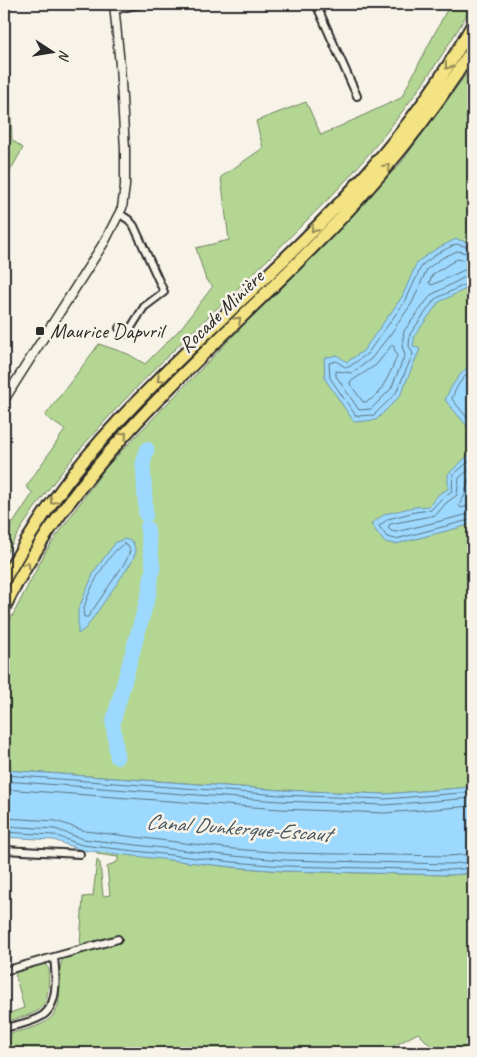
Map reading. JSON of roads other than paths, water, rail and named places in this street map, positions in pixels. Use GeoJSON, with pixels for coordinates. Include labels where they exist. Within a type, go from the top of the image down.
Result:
{"type":"FeatureCollection","features":[{"type":"Feature","properties":{"kind":"highway","name":"Rocade Minière"},"geometry":{"type":"LineString","coordinates":[[4,580],[48,508],[90,453],[152,387],[312,231],[369,172],[429,94],[473,24]]}},
{"type":"Feature","properties":{"kind":"highway","name":"Rocade Minière"},"geometry":{"type":"LineString","coordinates":[[4,608],[48,531],[102,460],[162,395],[312,249],[355,204],[420,127],[473,48]]}},
{"type":"Feature","properties":{"kind":"street"},"geometry":{"type":"LineString","coordinates":[[4,400],[106,241],[120,214],[125,193],[125,166],[120,65],[114,7],[140,4]]}},
{"type":"Feature","properties":{"kind":"street"},"geometry":{"type":"LineString","coordinates":[[316,4],[357,96]]}},
{"type":"Feature","properties":{"kind":"street"},"geometry":{"type":"LineString","coordinates":[[119,328],[127,334],[144,308],[164,292],[134,226],[120,214]]}},
{"type":"Feature","properties":{"kind":"street"},"geometry":{"type":"LineString","coordinates":[[4,850],[80,854]]}},
{"type":"Feature","properties":{"kind":"street"},"geometry":{"type":"LineString","coordinates":[[4,971],[118,939]]}},
{"type":"Feature","properties":{"kind":"street"},"geometry":{"type":"LineString","coordinates":[[4,1028],[35,1020],[48,1011],[54,993],[54,957]]}},
{"type":"Feature","properties":{"kind":"water"},"geometry":{"type":"Polygon","coordinates":[[[456,239],[473,244],[473,288],[470,287],[439,302],[415,335],[413,346],[420,349],[400,396],[376,420],[354,422],[325,379],[324,358],[337,355],[347,362],[363,351],[402,297],[417,262],[436,249],[456,239]]]}},
{"type":"Feature","properties":{"kind":"water"},"geometry":{"type":"Polygon","coordinates":[[[473,363],[473,433],[445,400],[456,380],[473,363]]]}},
{"type":"Feature","properties":{"kind":"water"},"geometry":{"type":"Polygon","coordinates":[[[473,451],[473,524],[396,544],[384,542],[371,524],[385,514],[414,507],[429,506],[439,494],[448,489],[448,474],[473,451]]]}},
{"type":"Feature","properties":{"kind":"water"},"geometry":{"type":"Polygon","coordinates":[[[125,539],[133,542],[136,552],[131,563],[86,628],[78,634],[78,610],[95,570],[116,542],[125,539]]]}},
{"type":"Feature","properties":{"kind":"water","name":"Canal Dunkerque-Escaut"},"geometry":{"type":"Polygon","coordinates":[[[4,770],[281,790],[385,794],[473,787],[473,873],[450,875],[283,871],[81,850],[54,840],[4,837],[4,770]]]}},
{"type":"Feature","properties":{"kind":"waterway"},"geometry":{"type":"LineString","coordinates":[[146,515],[143,464],[147,449]]}},
{"type":"Feature","properties":{"kind":"waterway"},"geometry":{"type":"LineString","coordinates":[[117,757],[113,722],[149,593],[153,567],[147,528]]}},
{"type":"Feature","properties":{"kind":"place","name":"Maurice Dapvril"},"geometry":{"type":"Point","coordinates":[40,331]}}]}
